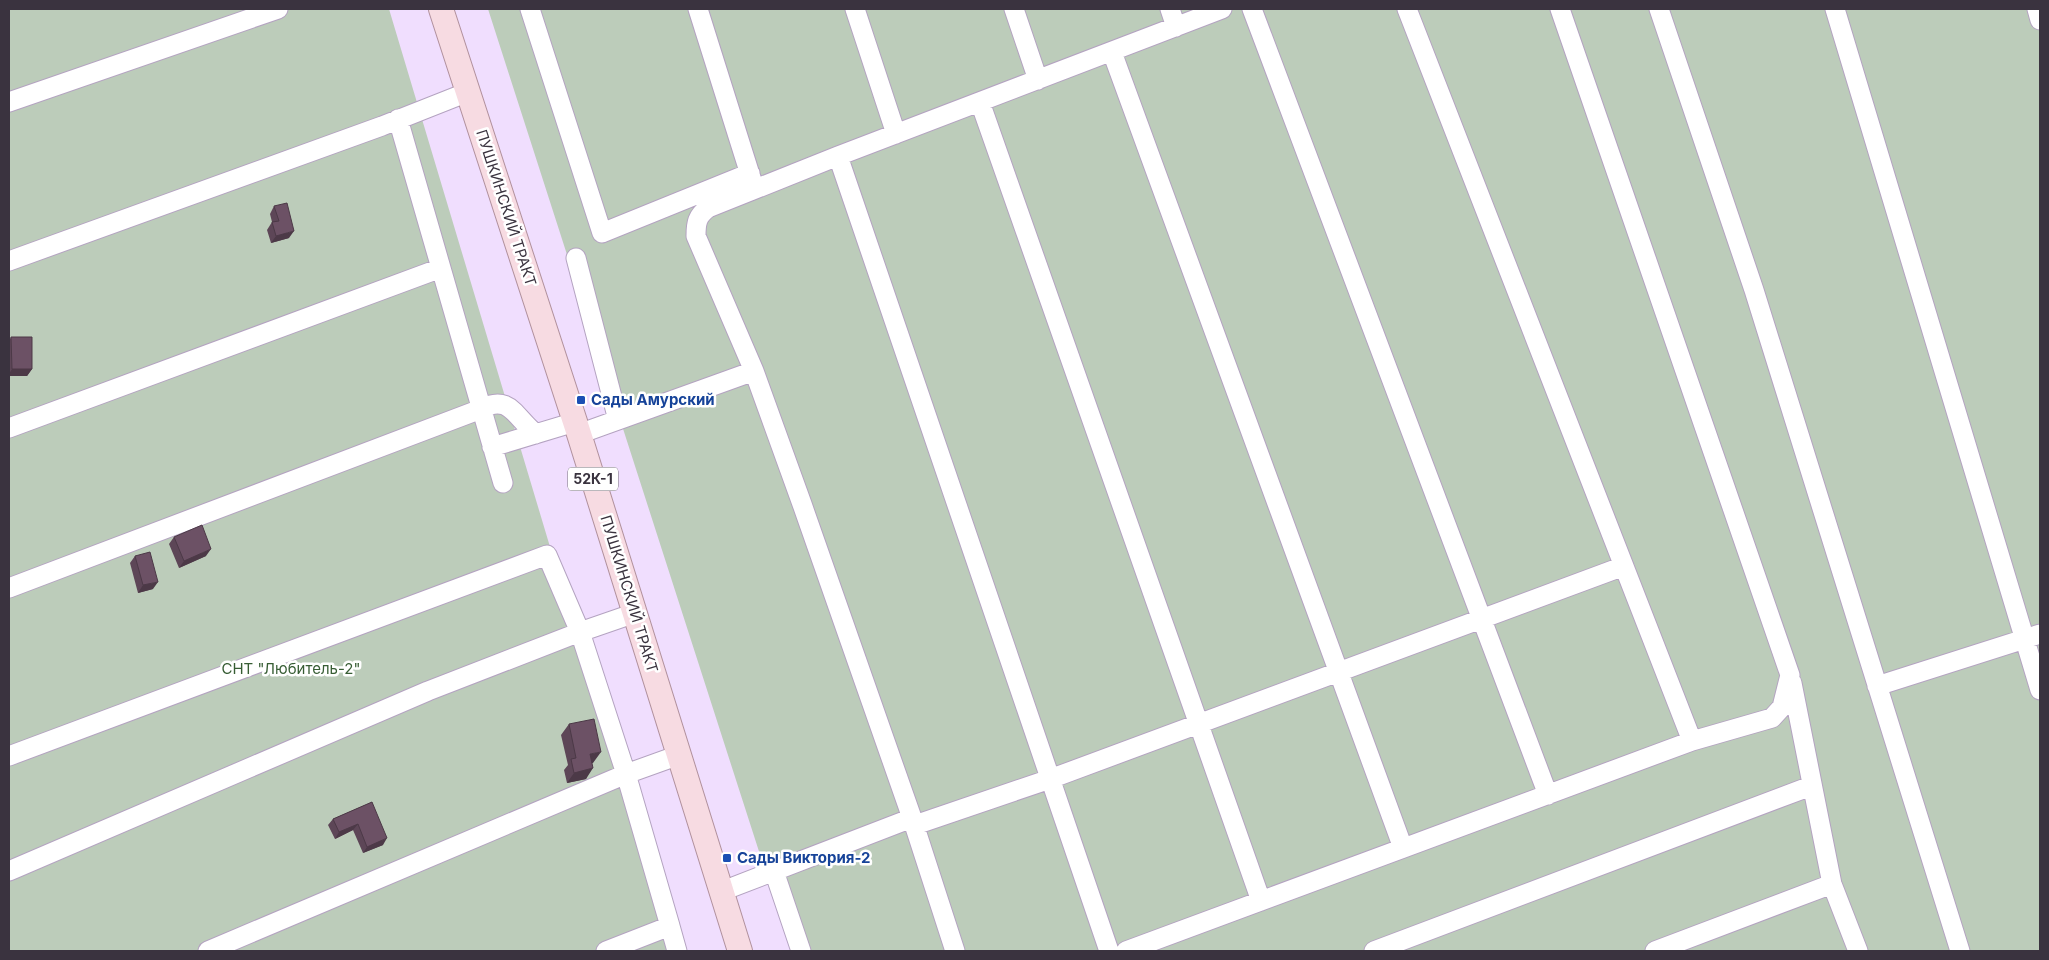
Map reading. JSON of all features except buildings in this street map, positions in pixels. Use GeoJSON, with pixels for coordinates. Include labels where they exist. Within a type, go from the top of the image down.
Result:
{"type":"FeatureCollection","features":[{"type":"Feature","properties":{"kind":"main road","name":"ПУШКИНСКИЙ ТРАКТ"},"geometry":{"type":"LineString","coordinates":[[441,9],[577,428],[720,892],[740,951]]}},
{"type":"Feature","properties":{"kind":"lane"},"geometry":{"type":"LineString","coordinates":[[9,102],[278,9]]}},
{"type":"Feature","properties":{"kind":"lane"},"geometry":{"type":"LineString","coordinates":[[530,9],[602,233],[752,181],[838,156],[1222,9]]}},
{"type":"Feature","properties":{"kind":"lane"},"geometry":{"type":"LineString","coordinates":[[698,9],[752,181]]}},
{"type":"Feature","properties":{"kind":"lane"},"geometry":{"type":"LineString","coordinates":[[855,9],[896,134]]}},
{"type":"Feature","properties":{"kind":"lane"},"geometry":{"type":"LineString","coordinates":[[1014,9],[1038,80]]}},
{"type":"Feature","properties":{"kind":"lane"},"geometry":{"type":"LineString","coordinates":[[1170,9],[1176,27]]}},
{"type":"Feature","properties":{"kind":"lane"},"geometry":{"type":"LineString","coordinates":[[1252,9],[1548,795]]}},
{"type":"Feature","properties":{"kind":"lane"},"geometry":{"type":"LineString","coordinates":[[1407,9],[1692,741]]}},
{"type":"Feature","properties":{"kind":"lane"},"geometry":{"type":"LineString","coordinates":[[1560,9],[1790,675],[1832,884],[1858,951]]}},
{"type":"Feature","properties":{"kind":"lane"},"geometry":{"type":"LineString","coordinates":[[1659,9],[1754,290],[1960,951]]}},
{"type":"Feature","properties":{"kind":"lane"},"geometry":{"type":"LineString","coordinates":[[1836,9],[2033,637],[2040,690]]}},
{"type":"Feature","properties":{"kind":"lane"},"geometry":{"type":"LineString","coordinates":[[2037,9],[2040,20]]}},
{"type":"Feature","properties":{"kind":"lane"},"geometry":{"type":"LineString","coordinates":[[1112,52],[1403,848]]}},
{"type":"Feature","properties":{"kind":"lane"},"geometry":{"type":"LineString","coordinates":[[9,262],[468,92]]}},
{"type":"Feature","properties":{"kind":"lane"},"geometry":{"type":"LineString","coordinates":[[980,102],[1261,901]]}},
{"type":"Feature","properties":{"kind":"lane"},"geometry":{"type":"LineString","coordinates":[[398,119],[503,483]]}},
{"type":"Feature","properties":{"kind":"lane"},"geometry":{"type":"LineString","coordinates":[[838,156],[1109,951]]}},
{"type":"Feature","properties":{"kind":"lane"},"geometry":{"type":"LineString","coordinates":[[752,181],[700,214],[696,224],[696,236],[754,371],[914,822],[955,951]]}},
{"type":"Feature","properties":{"kind":"lane"},"geometry":{"type":"LineString","coordinates":[[576,258],[618,420]]}},
{"type":"Feature","properties":{"kind":"lane"},"geometry":{"type":"LineString","coordinates":[[9,428],[441,268]]}},
{"type":"Feature","properties":{"kind":"lane"},"geometry":{"type":"LineString","coordinates":[[492,447],[536,434],[618,420],[754,371]]}},
{"type":"Feature","properties":{"kind":"lane"},"geometry":{"type":"LineString","coordinates":[[9,588],[493,403],[505,405],[536,434]]}},
{"type":"Feature","properties":{"kind":"lane"},"geometry":{"type":"LineString","coordinates":[[9,756],[547,555],[580,632],[626,774],[677,951]]}},
{"type":"Feature","properties":{"kind":"lane"},"geometry":{"type":"LineString","coordinates":[[720,892],[914,822],[1050,779],[1624,566]]}},
{"type":"Feature","properties":{"kind":"lane"},"geometry":{"type":"LineString","coordinates":[[9,871],[428,691],[580,632],[635,613]]}},
{"type":"Feature","properties":{"kind":"lane"},"geometry":{"type":"LineString","coordinates":[[1877,686],[2033,637]]}},
{"type":"Feature","properties":{"kind":"lane"},"geometry":{"type":"LineString","coordinates":[[1126,951],[1692,741],[1772,718],[1782,707],[1790,675]]}},
{"type":"Feature","properties":{"kind":"lane"},"geometry":{"type":"LineString","coordinates":[[208,951],[626,774],[679,755]]}},
{"type":"Feature","properties":{"kind":"lane"},"geometry":{"type":"LineString","coordinates":[[1374,951],[1811,786]]}},
{"type":"Feature","properties":{"kind":"lane"},"geometry":{"type":"LineString","coordinates":[[774,871],[801,951]]}},
{"type":"Feature","properties":{"kind":"lane"},"geometry":{"type":"LineString","coordinates":[[1655,951],[1832,884]]}},
{"type":"Feature","properties":{"kind":"lane"},"geometry":{"type":"LineString","coordinates":[[606,951],[670,926]]}},
{"type":"Feature","properties":{"kind":"green space","name":"СНТ \"Любитель-2\""},"geometry":{"type":"Polygon","coordinates":[[[9,9],[389,9],[671,951],[9,951],[9,9]]]}},
{"type":"Feature","properties":{"kind":"green space"},"geometry":{"type":"Polygon","coordinates":[[[488,9],[2040,9],[2040,951],[791,951],[488,9]]]}},
{"type":"Feature","properties":{"kind":"place","name":"Сады Амурский"},"geometry":{"type":"Point","coordinates":[581,400]}},
{"type":"Feature","properties":{"kind":"place","name":"Сады Виктория-2"},"geometry":{"type":"Point","coordinates":[727,858]}}]}
